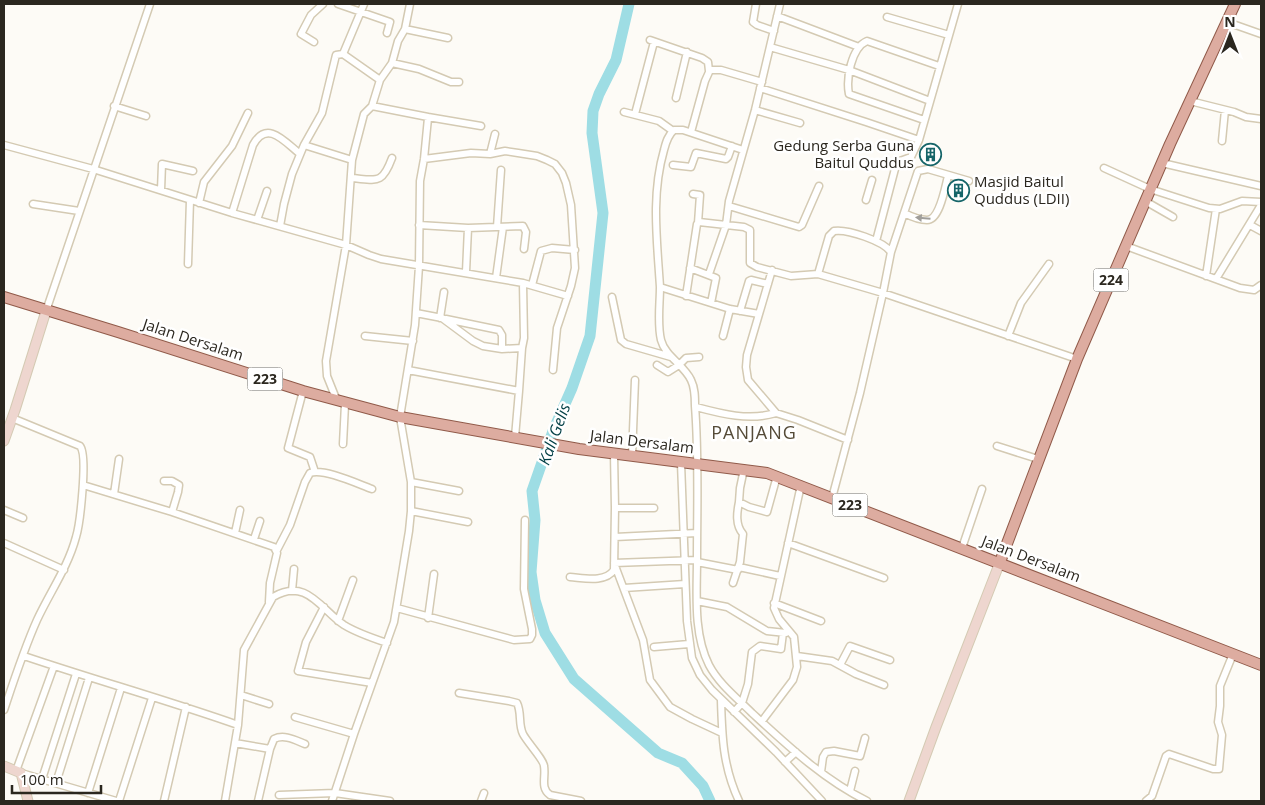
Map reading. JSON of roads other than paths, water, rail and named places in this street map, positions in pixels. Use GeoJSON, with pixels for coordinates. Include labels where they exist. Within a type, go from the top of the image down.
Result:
{"type":"FeatureCollection","features":[{"type":"Feature","properties":{"kind":"main road","name":"224"},"geometry":{"type":"LineString","coordinates":[[1000,562],[1077,359],[1150,189],[1236,4]]}},
{"type":"Feature","properties":{"kind":"main road","name":"Jalan Dersalam"},"geometry":{"type":"LineString","coordinates":[[4,298],[342,403],[400,417],[579,449],[744,469],[777,476],[1261,665]]}},
{"type":"Feature","properties":{"kind":"main road"},"geometry":{"type":"LineString","coordinates":[[4,436],[12,418],[46,311]]}},
{"type":"Feature","properties":{"kind":"main road"},"geometry":{"type":"LineString","coordinates":[[909,801],[1000,562]]}},
{"type":"Feature","properties":{"kind":"main road"},"geometry":{"type":"LineString","coordinates":[[4,766],[19,772],[28,801]]}},
{"type":"Feature","properties":{"kind":"street"},"geometry":{"type":"LineString","coordinates":[[46,311],[150,4]]}},
{"type":"Feature","properties":{"kind":"street"},"geometry":{"type":"LineString","coordinates":[[314,42],[301,34],[311,15],[323,4]]}},
{"type":"Feature","properties":{"kind":"street"},"geometry":{"type":"LineString","coordinates":[[338,4],[390,22],[387,33]]}},
{"type":"Feature","properties":{"kind":"street"},"geometry":{"type":"LineString","coordinates":[[343,54],[364,4]]}},
{"type":"Feature","properties":{"kind":"street"},"geometry":{"type":"LineString","coordinates":[[343,444],[342,403],[327,376],[326,361],[346,245],[352,160],[364,114],[372,106],[380,80],[392,63],[398,41],[405,28],[410,4]]}},
{"type":"Feature","properties":{"kind":"street"},"geometry":{"type":"LineString","coordinates":[[756,4],[753,22],[774,30]]}},
{"type":"Feature","properties":{"kind":"street"},"geometry":{"type":"LineString","coordinates":[[709,274],[726,225],[729,206],[755,110],[780,4]]}},
{"type":"Feature","properties":{"kind":"street"},"geometry":{"type":"LineString","coordinates":[[876,241],[896,164],[912,155],[919,140],[958,4]]}},
{"type":"Feature","properties":{"kind":"street"},"geometry":{"type":"LineString","coordinates":[[777,16],[859,47]]}},
{"type":"Feature","properties":{"kind":"street"},"geometry":{"type":"LineString","coordinates":[[887,17],[949,35]]}},
{"type":"Feature","properties":{"kind":"street"},"geometry":{"type":"LineString","coordinates":[[1227,22],[1261,34]]}},
{"type":"Feature","properties":{"kind":"street"},"geometry":{"type":"LineString","coordinates":[[405,28],[448,38]]}},
{"type":"Feature","properties":{"kind":"street"},"geometry":{"type":"LineString","coordinates":[[635,114],[652,41],[687,52],[706,60],[709,65],[692,132]]}},
{"type":"Feature","properties":{"kind":"street"},"geometry":{"type":"LineString","coordinates":[[924,120],[849,94],[849,70],[859,47],[864,42],[869,41],[939,66]]}},
{"type":"Feature","properties":{"kind":"street"},"geometry":{"type":"LineString","coordinates":[[770,47],[849,70],[930,101]]}},
{"type":"Feature","properties":{"kind":"street"},"geometry":{"type":"LineString","coordinates":[[676,98],[687,52]]}},
{"type":"Feature","properties":{"kind":"street"},"geometry":{"type":"LineString","coordinates":[[280,226],[287,189],[300,154],[322,114],[335,57],[338,54],[343,54],[380,80]]}},
{"type":"Feature","properties":{"kind":"street"},"geometry":{"type":"LineString","coordinates":[[392,63],[419,69],[451,82],[459,82]]}},
{"type":"Feature","properties":{"kind":"street"},"geometry":{"type":"LineString","coordinates":[[709,71],[713,69],[721,70],[919,140]]}},
{"type":"Feature","properties":{"kind":"street"},"geometry":{"type":"LineString","coordinates":[[1190,101],[1225,110],[1246,118],[1261,119]]}},
{"type":"Feature","properties":{"kind":"street"},"geometry":{"type":"LineString","coordinates":[[114,106],[146,116]]}},
{"type":"Feature","properties":{"kind":"street"},"geometry":{"type":"LineString","coordinates":[[372,106],[481,126]]}},
{"type":"Feature","properties":{"kind":"street"},"geometry":{"type":"LineString","coordinates":[[755,110],[800,123]]}},
{"type":"Feature","properties":{"kind":"street"},"geometry":{"type":"LineString","coordinates":[[1222,141],[1225,110]]}},
{"type":"Feature","properties":{"kind":"street"},"geometry":{"type":"LineString","coordinates":[[624,112],[659,121],[673,131]]}},
{"type":"Feature","properties":{"kind":"street"},"geometry":{"type":"LineString","coordinates":[[199,203],[204,182],[232,146],[248,113]]}},
{"type":"Feature","properties":{"kind":"street"},"geometry":{"type":"LineString","coordinates":[[332,801],[387,643],[397,608],[411,511],[411,482],[400,417],[416,313],[419,266],[420,181],[428,117]]}},
{"type":"Feature","properties":{"kind":"street"},"geometry":{"type":"LineString","coordinates":[[743,150],[692,132],[673,131],[668,137],[656,194],[656,250],[660,287],[661,339],[663,345],[691,380],[696,407],[697,464],[690,533],[684,560],[689,643],[692,658],[700,674],[720,700],[787,760],[822,801]]}},
{"type":"Feature","properties":{"kind":"street"},"geometry":{"type":"LineString","coordinates":[[232,213],[253,145],[258,138],[265,133],[272,133],[300,154]]}},
{"type":"Feature","properties":{"kind":"street"},"geometry":{"type":"LineString","coordinates":[[490,154],[495,134]]}},
{"type":"Feature","properties":{"kind":"street"},"geometry":{"type":"LineString","coordinates":[[4,145],[93,169],[232,213],[346,245],[368,255],[419,266],[466,272],[523,283],[568,296]]}},
{"type":"Feature","properties":{"kind":"street"},"geometry":{"type":"LineString","coordinates":[[304,145],[352,160]]}},
{"type":"Feature","properties":{"kind":"street"},"geometry":{"type":"LineString","coordinates":[[673,164],[691,167],[696,153],[726,159],[732,146]]}},
{"type":"Feature","properties":{"kind":"street"},"geometry":{"type":"LineString","coordinates":[[424,159],[471,153],[518,152],[537,156],[555,164],[566,183],[571,205],[575,268],[558,328],[553,370]]}},
{"type":"Feature","properties":{"kind":"street"},"geometry":{"type":"LineString","coordinates":[[351,178],[370,180],[383,177],[392,158]]}},
{"type":"Feature","properties":{"kind":"street"},"geometry":{"type":"LineString","coordinates":[[1162,163],[1261,186]]}},
{"type":"Feature","properties":{"kind":"street"},"geometry":{"type":"LineString","coordinates":[[161,190],[162,164],[193,171]]}},
{"type":"Feature","properties":{"kind":"street"},"geometry":{"type":"LineString","coordinates":[[1104,168],[1150,189],[1201,206],[1216,209],[1242,201],[1261,204],[1216,279]]}},
{"type":"Feature","properties":{"kind":"street"},"geometry":{"type":"LineString","coordinates":[[832,498],[848,440],[891,252],[918,171],[928,169],[969,181]]}},
{"type":"Feature","properties":{"kind":"street"},"geometry":{"type":"LineString","coordinates":[[496,278],[500,227],[500,170]]}},
{"type":"Feature","properties":{"kind":"street"},"geometry":{"type":"LineString","coordinates":[[904,213],[927,220],[933,218],[938,211],[948,176]]}},
{"type":"Feature","properties":{"kind":"street"},"geometry":{"type":"LineString","coordinates":[[866,200],[872,180]]}},
{"type":"Feature","properties":{"kind":"street"},"geometry":{"type":"LineString","coordinates":[[729,206],[799,227],[802,225],[819,186]]}},
{"type":"Feature","properties":{"kind":"street"},"geometry":{"type":"LineString","coordinates":[[257,220],[267,191]]}},
{"type":"Feature","properties":{"kind":"street"},"geometry":{"type":"LineString","coordinates":[[686,296],[698,223],[700,195],[693,194]]}},
{"type":"Feature","properties":{"kind":"street"},"geometry":{"type":"LineString","coordinates":[[188,264],[190,200]]}},
{"type":"Feature","properties":{"kind":"street"},"geometry":{"type":"LineString","coordinates":[[1145,201],[1173,217]]}},
{"type":"Feature","properties":{"kind":"street"},"geometry":{"type":"LineString","coordinates":[[33,204],[79,211]]}},
{"type":"Feature","properties":{"kind":"street"},"geometry":{"type":"LineString","coordinates":[[1206,276],[1216,209]]}},
{"type":"Feature","properties":{"kind":"street"},"geometry":{"type":"LineString","coordinates":[[698,223],[749,229],[751,234],[749,262],[755,266],[794,276],[818,274],[883,293],[1077,359]]}},
{"type":"Feature","properties":{"kind":"street"},"geometry":{"type":"LineString","coordinates":[[419,225],[468,228],[524,227],[526,232],[524,249]]}},
{"type":"Feature","properties":{"kind":"street"},"geometry":{"type":"LineString","coordinates":[[1250,225],[1261,231]]}},
{"type":"Feature","properties":{"kind":"street"},"geometry":{"type":"LineString","coordinates":[[466,272],[468,228]]}},
{"type":"Feature","properties":{"kind":"street"},"geometry":{"type":"LineString","coordinates":[[818,274],[827,242],[832,232],[841,231],[876,241],[891,252]]}},
{"type":"Feature","properties":{"kind":"street"},"geometry":{"type":"LineString","coordinates":[[1126,246],[1247,290],[1255,290],[1261,285]]}},
{"type":"Feature","properties":{"kind":"street"},"geometry":{"type":"LineString","coordinates":[[532,285],[543,250],[575,250]]}},
{"type":"Feature","properties":{"kind":"street"},"geometry":{"type":"LineString","coordinates":[[1008,336],[1021,303],[1049,264]]}},
{"type":"Feature","properties":{"kind":"street"},"geometry":{"type":"LineString","coordinates":[[690,268],[716,278],[711,303]]}},
{"type":"Feature","properties":{"kind":"street"},"geometry":{"type":"LineString","coordinates":[[772,270],[747,355],[746,372],[750,384],[776,413]]}},
{"type":"Feature","properties":{"kind":"street"},"geometry":{"type":"LineString","coordinates":[[740,311],[749,281],[768,284]]}},
{"type":"Feature","properties":{"kind":"street"},"geometry":{"type":"LineString","coordinates":[[515,437],[524,338],[523,283]]}},
{"type":"Feature","properties":{"kind":"street"},"geometry":{"type":"LineString","coordinates":[[660,287],[730,309],[759,314]]}},
{"type":"Feature","properties":{"kind":"street"},"geometry":{"type":"LineString","coordinates":[[441,318],[444,292]]}},
{"type":"Feature","properties":{"kind":"street"},"geometry":{"type":"LineString","coordinates":[[612,297],[621,340],[626,344],[673,357]]}},
{"type":"Feature","properties":{"kind":"street"},"geometry":{"type":"LineString","coordinates":[[723,336],[730,309]]}},
{"type":"Feature","properties":{"kind":"street"},"geometry":{"type":"LineString","coordinates":[[416,313],[499,330],[502,335],[502,349]]}},
{"type":"Feature","properties":{"kind":"street"},"geometry":{"type":"LineString","coordinates":[[441,318],[483,346],[502,349],[522,348]]}},
{"type":"Feature","properties":{"kind":"street"},"geometry":{"type":"LineString","coordinates":[[366,336],[413,341]]}},
{"type":"Feature","properties":{"kind":"street"},"geometry":{"type":"LineString","coordinates":[[657,365],[668,372],[680,365],[688,356],[699,357]]}},
{"type":"Feature","properties":{"kind":"street"},"geometry":{"type":"LineString","coordinates":[[408,370],[519,390]]}},
{"type":"Feature","properties":{"kind":"street"},"geometry":{"type":"LineString","coordinates":[[632,456],[635,380]]}},
{"type":"Feature","properties":{"kind":"street"},"geometry":{"type":"LineString","coordinates":[[303,391],[288,448],[310,457],[315,472]]}},
{"type":"Feature","properties":{"kind":"street"},"geometry":{"type":"LineString","coordinates":[[696,407],[737,416],[756,417],[776,413],[848,440]]}},
{"type":"Feature","properties":{"kind":"street"},"geometry":{"type":"LineString","coordinates":[[4,710],[37,620],[64,570],[77,536],[83,485],[84,455],[82,448],[12,418]]}},
{"type":"Feature","properties":{"kind":"street"},"geometry":{"type":"LineString","coordinates":[[997,446],[1038,459]]}},
{"type":"Feature","properties":{"kind":"street"},"geometry":{"type":"LineString","coordinates":[[570,577],[604,578],[612,572],[615,537],[614,454]]}},
{"type":"Feature","properties":{"kind":"street"},"geometry":{"type":"LineString","coordinates":[[114,494],[119,459]]}},
{"type":"Feature","properties":{"kind":"street"},"geometry":{"type":"LineString","coordinates":[[683,463],[690,533],[697,561],[697,602],[702,641],[709,664],[723,684],[741,703],[796,752],[821,772],[867,801]]}},
{"type":"Feature","properties":{"kind":"street"},"geometry":{"type":"LineString","coordinates":[[732,583],[738,568],[743,534],[738,525],[740,488],[744,469]]}},
{"type":"Feature","properties":{"kind":"street"},"geometry":{"type":"LineString","coordinates":[[269,603],[270,583],[277,550],[290,524],[310,473],[327,474],[372,489]]}},
{"type":"Feature","properties":{"kind":"street"},"geometry":{"type":"LineString","coordinates":[[739,502],[768,512],[777,476]]}},
{"type":"Feature","properties":{"kind":"street"},"geometry":{"type":"LineString","coordinates":[[164,481],[172,481],[178,485],[178,492],[172,512]]}},
{"type":"Feature","properties":{"kind":"street"},"geometry":{"type":"LineString","coordinates":[[411,482],[459,491]]}},
{"type":"Feature","properties":{"kind":"street"},"geometry":{"type":"LineString","coordinates":[[83,485],[254,539],[277,550]]}},
{"type":"Feature","properties":{"kind":"street"},"geometry":{"type":"LineString","coordinates":[[762,722],[793,680],[797,671],[795,639],[777,616],[774,603],[801,485]]}},
{"type":"Feature","properties":{"kind":"street"},"geometry":{"type":"LineString","coordinates":[[962,548],[982,490]]}},
{"type":"Feature","properties":{"kind":"street"},"geometry":{"type":"LineString","coordinates":[[615,508],[654,508]]}},
{"type":"Feature","properties":{"kind":"street"},"geometry":{"type":"LineString","coordinates":[[4,510],[23,518]]}},
{"type":"Feature","properties":{"kind":"street"},"geometry":{"type":"LineString","coordinates":[[234,533],[240,510]]}},
{"type":"Feature","properties":{"kind":"street"},"geometry":{"type":"LineString","coordinates":[[411,511],[468,522]]}},
{"type":"Feature","properties":{"kind":"street"},"geometry":{"type":"LineString","coordinates":[[397,608],[514,640],[531,638],[532,628],[524,589],[525,520]]}},
{"type":"Feature","properties":{"kind":"street"},"geometry":{"type":"LineString","coordinates":[[254,539],[260,521]]}},
{"type":"Feature","properties":{"kind":"street"},"geometry":{"type":"LineString","coordinates":[[615,537],[690,533]]}},
{"type":"Feature","properties":{"kind":"street"},"geometry":{"type":"LineString","coordinates":[[788,543],[884,578]]}},
{"type":"Feature","properties":{"kind":"street"},"geometry":{"type":"LineString","coordinates":[[4,544],[64,570]]}},
{"type":"Feature","properties":{"kind":"street"},"geometry":{"type":"LineString","coordinates":[[614,563],[697,561],[780,576]]}},
{"type":"Feature","properties":{"kind":"street"},"geometry":{"type":"LineString","coordinates":[[614,563],[643,640],[650,680],[670,707],[722,733]]}},
{"type":"Feature","properties":{"kind":"street"},"geometry":{"type":"LineString","coordinates":[[292,591],[294,569]]}},
{"type":"Feature","properties":{"kind":"street"},"geometry":{"type":"LineString","coordinates":[[428,618],[434,574]]}},
{"type":"Feature","properties":{"kind":"street"},"geometry":{"type":"LineString","coordinates":[[338,621],[353,580]]}},
{"type":"Feature","properties":{"kind":"street"},"geometry":{"type":"LineString","coordinates":[[624,588],[685,584]]}},
{"type":"Feature","properties":{"kind":"street"},"geometry":{"type":"LineString","coordinates":[[225,801],[238,725],[244,650],[269,603],[278,594],[292,591],[313,597],[338,621],[357,632],[387,643]]}},
{"type":"Feature","properties":{"kind":"street"},"geometry":{"type":"LineString","coordinates":[[697,602],[722,606],[765,630],[792,633]]}},
{"type":"Feature","properties":{"kind":"street"},"geometry":{"type":"LineString","coordinates":[[774,603],[822,621]]}},
{"type":"Feature","properties":{"kind":"street"},"geometry":{"type":"LineString","coordinates":[[324,607],[306,642],[298,671],[372,683]]}},
{"type":"Feature","properties":{"kind":"street"},"geometry":{"type":"LineString","coordinates":[[734,712],[741,703],[750,678],[752,652],[760,646],[781,649],[783,633]]}},
{"type":"Feature","properties":{"kind":"street"},"geometry":{"type":"LineString","coordinates":[[654,647],[702,641]]}},
{"type":"Feature","properties":{"kind":"street"},"geometry":{"type":"LineString","coordinates":[[840,665],[850,646],[890,660]]}},
{"type":"Feature","properties":{"kind":"street"},"geometry":{"type":"LineString","coordinates":[[1146,801],[1152,796],[1166,756],[1169,754],[1219,769],[1222,735],[1218,722],[1220,686],[1233,654]]}},
{"type":"Feature","properties":{"kind":"street"},"geometry":{"type":"LineString","coordinates":[[24,656],[238,725]]}},
{"type":"Feature","properties":{"kind":"street"},"geometry":{"type":"LineString","coordinates":[[797,656],[828,660],[884,685]]}},
{"type":"Feature","properties":{"kind":"street"},"geometry":{"type":"LineString","coordinates":[[54,666],[19,772],[118,801],[152,698]]}},
{"type":"Feature","properties":{"kind":"street"},"geometry":{"type":"LineString","coordinates":[[42,779],[76,674]]}},
{"type":"Feature","properties":{"kind":"street"},"geometry":{"type":"LineString","coordinates":[[56,784],[89,678]]}},
{"type":"Feature","properties":{"kind":"street"},"geometry":{"type":"LineString","coordinates":[[88,793],[121,688]]}},
{"type":"Feature","properties":{"kind":"street"},"geometry":{"type":"LineString","coordinates":[[459,693],[517,703],[520,711],[522,731],[532,749],[544,764],[546,792],[550,795],[581,801]]}},
{"type":"Feature","properties":{"kind":"street"},"geometry":{"type":"LineString","coordinates":[[241,695],[269,704]]}},
{"type":"Feature","properties":{"kind":"street"},"geometry":{"type":"LineString","coordinates":[[720,700],[726,768],[739,801]]}},
{"type":"Feature","properties":{"kind":"street"},"geometry":{"type":"LineString","coordinates":[[164,801],[186,707]]}},
{"type":"Feature","properties":{"kind":"street"},"geometry":{"type":"LineString","coordinates":[[295,718],[354,734]]}},
{"type":"Feature","properties":{"kind":"street"},"geometry":{"type":"LineString","coordinates":[[258,801],[274,739],[280,737],[291,738],[305,744]]}},
{"type":"Feature","properties":{"kind":"street"},"geometry":{"type":"LineString","coordinates":[[821,772],[823,757],[826,752],[834,751],[860,756],[865,738]]}},
{"type":"Feature","properties":{"kind":"street"},"geometry":{"type":"LineString","coordinates":[[235,743],[270,750]]}},
{"type":"Feature","properties":{"kind":"street"},"geometry":{"type":"LineString","coordinates":[[787,760],[796,752]]}},
{"type":"Feature","properties":{"kind":"street"},"geometry":{"type":"LineString","coordinates":[[850,791],[855,771]]}},
{"type":"Feature","properties":{"kind":"street"},"geometry":{"type":"LineString","coordinates":[[279,795],[335,792],[390,801]]}},
{"type":"Feature","properties":{"kind":"street"},"geometry":{"type":"LineString","coordinates":[[301,801],[303,793]]}},
{"type":"Feature","properties":{"kind":"street"},"geometry":{"type":"LineString","coordinates":[[480,801],[484,793]]}},
{"type":"Feature","properties":{"kind":"waterway","name":"Kali Gelis"},"geometry":{"type":"LineString","coordinates":[[629,4],[616,60],[599,94],[593,111],[592,133],[603,213],[590,336],[532,491],[535,520],[531,572],[535,600],[545,633],[574,679],[658,753],[682,763],[703,786],[710,801]]}},
{"type":"Feature","properties":{"kind":"place","name":"Gedung Serba Guna Baitul Quddus"},"geometry":{"type":"Point","coordinates":[930,155]}},
{"type":"Feature","properties":{"kind":"place","name":"Masjid Baitul Quddus (LDII)"},"geometry":{"type":"Point","coordinates":[958,191]}},
{"type":"Feature","properties":{"kind":"district","name":"PANJANG"},"geometry":{"type":"Point","coordinates":[754,433]}}]}
